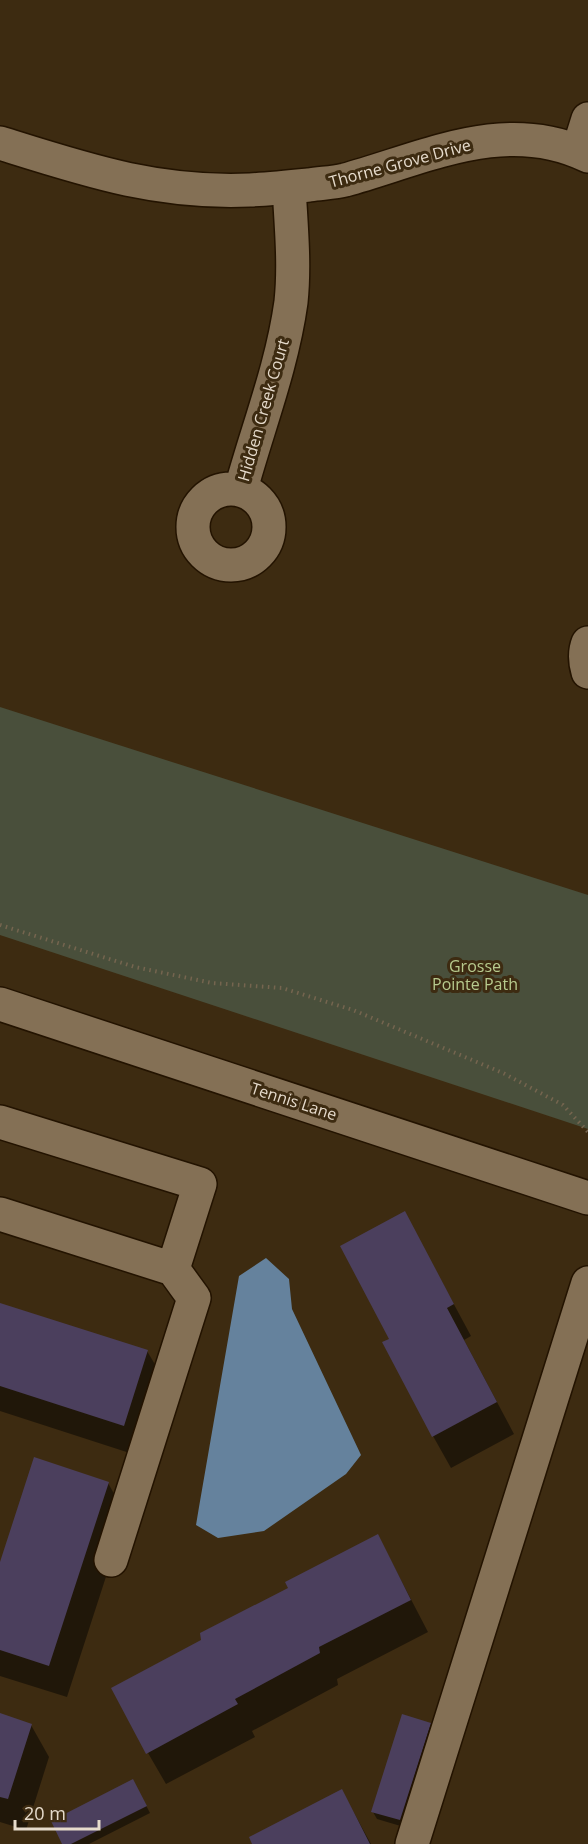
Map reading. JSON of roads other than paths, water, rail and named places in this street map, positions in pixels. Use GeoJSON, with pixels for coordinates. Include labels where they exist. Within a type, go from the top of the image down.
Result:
{"type":"FeatureCollection","features":[{"type":"Feature","properties":{"kind":"street"},"geometry":{"type":"LineString","coordinates":[[583,153],[588,119]]}},
{"type":"Feature","properties":{"kind":"street","name":"Thorne Grove Drive"},"geometry":{"type":"LineString","coordinates":[[0,143],[92,172],[160,187],[193,190],[249,190],[342,181],[453,146],[503,139],[534,140],[583,153]]}},
{"type":"Feature","properties":{"kind":"street","name":"Hidden Creek Court"},"geometry":{"type":"LineString","coordinates":[[241,489],[280,363],[291,301],[293,258],[289,187]]}},
{"type":"Feature","properties":{"kind":"street"},"geometry":{"type":"LineString","coordinates":[[588,643],[585,650],[588,672]]}},
{"type":"Feature","properties":{"kind":"street","name":"Tennis Lane"},"geometry":{"type":"LineString","coordinates":[[0,1004],[588,1198]]}},
{"type":"Feature","properties":{"kind":"street"},"geometry":{"type":"LineString","coordinates":[[0,1122],[201,1184],[173,1269]]}},
{"type":"Feature","properties":{"kind":"street"},"geometry":{"type":"LineString","coordinates":[[0,1214],[173,1269],[194,1298],[111,1560]]}},
{"type":"Feature","properties":{"kind":"street"},"geometry":{"type":"LineString","coordinates":[[412,1844],[588,1283]]}},
{"type":"Feature","properties":{"kind":"water"},"geometry":{"type":"Polygon","coordinates":[[[266,1258],[289,1279],[292,1309],[361,1455],[346,1474],[264,1531],[218,1538],[196,1525],[199,1507],[239,1276],[266,1258]]]}},
{"type":"Feature","properties":{"kind":"park label","name":"Grosse Pointe Path"},"geometry":{"type":"Point","coordinates":[475,975]}}]}
